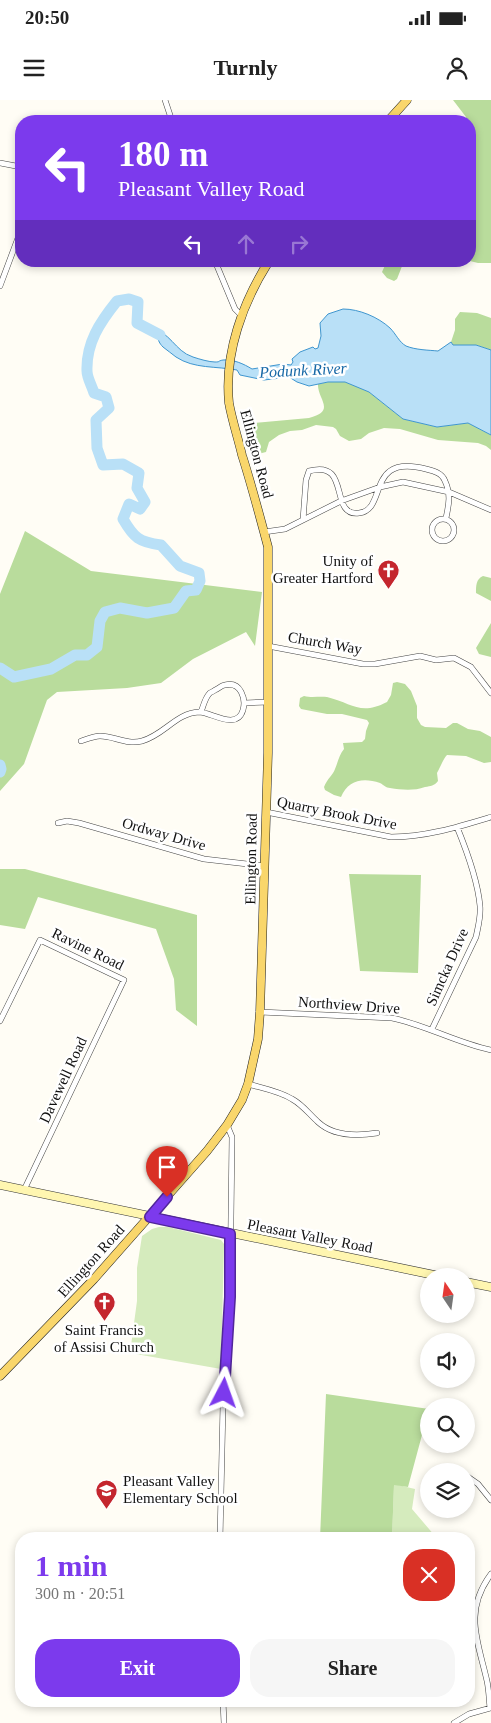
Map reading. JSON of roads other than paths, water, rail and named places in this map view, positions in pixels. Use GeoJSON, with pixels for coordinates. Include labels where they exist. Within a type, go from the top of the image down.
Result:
{"type":"FeatureCollection","features":[{"type":"Feature","properties":{"kind":"main road"},"geometry":{"type":"LineString","coordinates":[[393,115],[407,100]]}},
{"type":"Feature","properties":{"kind":"main road","name":"Ellington Road"},"geometry":{"type":"LineString","coordinates":[[0,1375],[77,1298],[150,1217],[227,1125],[242,1100],[248,1084],[258,1039],[260,1012],[268,702],[268,547],[231,412],[229,389],[232,358],[241,315],[254,284],[265,267]]}},
{"type":"Feature","properties":{"kind":"main road","name":"Pleasant Valley Road"},"geometry":{"type":"LineString","coordinates":[[0,1185],[420,1272]]}},
{"type":"Feature","properties":{"kind":"main road"},"geometry":{"type":"LineString","coordinates":[[475,1284],[491,1287]]}},
{"type":"Feature","properties":{"kind":"street"},"geometry":{"type":"LineString","coordinates":[[165,100],[170,115]]}},
{"type":"Feature","properties":{"kind":"street"},"geometry":{"type":"LineString","coordinates":[[0,163],[15,166]]}},
{"type":"Feature","properties":{"kind":"street"},"geometry":{"type":"LineString","coordinates":[[0,286],[15,246]]}},
{"type":"Feature","properties":{"kind":"street"},"geometry":{"type":"LineString","coordinates":[[218,267],[235,309],[241,315]]}},
{"type":"Feature","properties":{"kind":"street"},"geometry":{"type":"LineString","coordinates":[[303,520],[305,489],[309,471],[318,468],[326,469],[333,474],[345,508],[359,513],[367,510],[373,502],[385,474],[393,468],[418,467],[436,472],[444,478],[449,492],[450,500],[446,518]]}},
{"type":"Feature","properties":{"kind":"street"},"geometry":{"type":"LineString","coordinates":[[264,532],[285,529],[341,501],[380,487],[403,482],[449,492],[491,509]]}},
{"type":"Feature","properties":{"kind":"street"},"geometry":{"type":"LineString","coordinates":[[446,518],[453,526],[453,535],[450,539],[441,540],[434,535],[433,527],[440,519],[446,518]]}},
{"type":"Feature","properties":{"kind":"street","name":"Church Way"},"geometry":{"type":"LineString","coordinates":[[268,646],[363,664],[375,664],[420,656],[436,660],[450,657],[461,660],[471,668],[491,693]]}},
{"type":"Feature","properties":{"kind":"street"},"geometry":{"type":"LineString","coordinates":[[81,741],[100,736],[128,742],[140,742],[159,733],[186,714],[201,712],[223,720],[236,719],[242,714],[245,703],[244,694],[233,685],[225,685],[209,694],[201,712]]}},
{"type":"Feature","properties":{"kind":"street"},"geometry":{"type":"LineString","coordinates":[[245,703],[268,702]]}},
{"type":"Feature","properties":{"kind":"street","name":"Quarry Brook Drive"},"geometry":{"type":"LineString","coordinates":[[266,812],[391,837],[410,837],[457,827],[491,817]]}},
{"type":"Feature","properties":{"kind":"street","name":"Ordway Drive"},"geometry":{"type":"LineString","coordinates":[[58,823],[67,820],[204,859],[265,866]]}},
{"type":"Feature","properties":{"kind":"street","name":"Simcka Drive"},"geometry":{"type":"LineString","coordinates":[[432,1029],[476,937],[480,921],[477,888],[457,827]]}},
{"type":"Feature","properties":{"kind":"street","name":"Ravine Road"},"geometry":{"type":"LineString","coordinates":[[0,1021],[40,940],[124,980]]}},
{"type":"Feature","properties":{"kind":"street","name":"Davewell Road"},"geometry":{"type":"LineString","coordinates":[[24,1190],[124,980]]}},
{"type":"Feature","properties":{"kind":"street","name":"Northview Drive"},"geometry":{"type":"LineString","coordinates":[[260,1012],[392,1018],[432,1029],[458,1041],[491,1050]]}},
{"type":"Feature","properties":{"kind":"street"},"geometry":{"type":"LineString","coordinates":[[248,1084],[290,1097],[302,1106],[317,1122],[329,1129],[354,1135],[377,1133]]}},
{"type":"Feature","properties":{"kind":"street"},"geometry":{"type":"LineString","coordinates":[[220,1532],[222,1406],[230,1297],[232,1137],[227,1125]]}},
{"type":"Feature","properties":{"kind":"street"},"geometry":{"type":"LineString","coordinates":[[475,1482],[491,1500]]}},
{"type":"Feature","properties":{"kind":"street"},"geometry":{"type":"LineString","coordinates":[[475,1615],[478,1597],[483,1585],[491,1574]]}},
{"type":"Feature","properties":{"kind":"street"},"geometry":{"type":"LineString","coordinates":[[454,1723],[469,1714],[490,1708],[488,1683],[477,1644],[475,1629]]}},
{"type":"Feature","properties":{"kind":"street"},"geometry":{"type":"LineString","coordinates":[[223,1707],[224,1723]]}},
{"type":"Feature","properties":{"kind":"water"},"geometry":{"type":"Polygon","coordinates":[[[343,309],[362,312],[380,320],[406,346],[438,351],[451,342],[453,345],[476,345],[491,350],[491,435],[468,423],[437,427],[403,419],[369,392],[345,382],[328,382],[309,386],[289,377],[264,380],[240,375],[237,370],[190,364],[173,355],[163,347],[155,335],[148,331],[149,328],[162,333],[187,354],[204,360],[218,362],[231,360],[252,369],[283,364],[291,365],[292,359],[300,352],[313,347],[315,349],[318,348],[321,336],[320,323],[328,314],[343,309]]]}},
{"type":"Feature","properties":{"kind":"waterway","name":"Podunk River"},"geometry":{"type":"LineString","coordinates":[[0,668],[14,677],[51,669],[75,655],[87,655],[97,647],[100,621],[105,612],[120,608],[147,613],[174,608],[186,591],[196,590],[200,581],[199,573],[180,566],[161,545],[142,540],[130,531],[123,519],[129,504],[140,509],[145,502],[137,488],[139,473],[123,464],[103,465],[97,448],[96,420],[109,408],[106,397],[94,393],[87,371],[89,351],[95,333],[117,301],[129,299],[138,302],[137,323],[160,335]]}},
{"type":"Feature","properties":{"kind":"waterway","name":"Podunk River"},"geometry":{"type":"LineString","coordinates":[[0,765],[0,772]]}},
{"type":"Feature","properties":{"kind":"place","name":"Unity of Greater Hartford"},"geometry":{"type":"Point","coordinates":[389,589]}},
{"type":"Feature","properties":{"kind":"place","name":"Saint Francis of Assisi Church"},"geometry":{"type":"Point","coordinates":[104,1321]}},
{"type":"Feature","properties":{"kind":"place","name":"Pleasant Valley Elementary School"},"geometry":{"type":"Point","coordinates":[107,1509]}}]}
